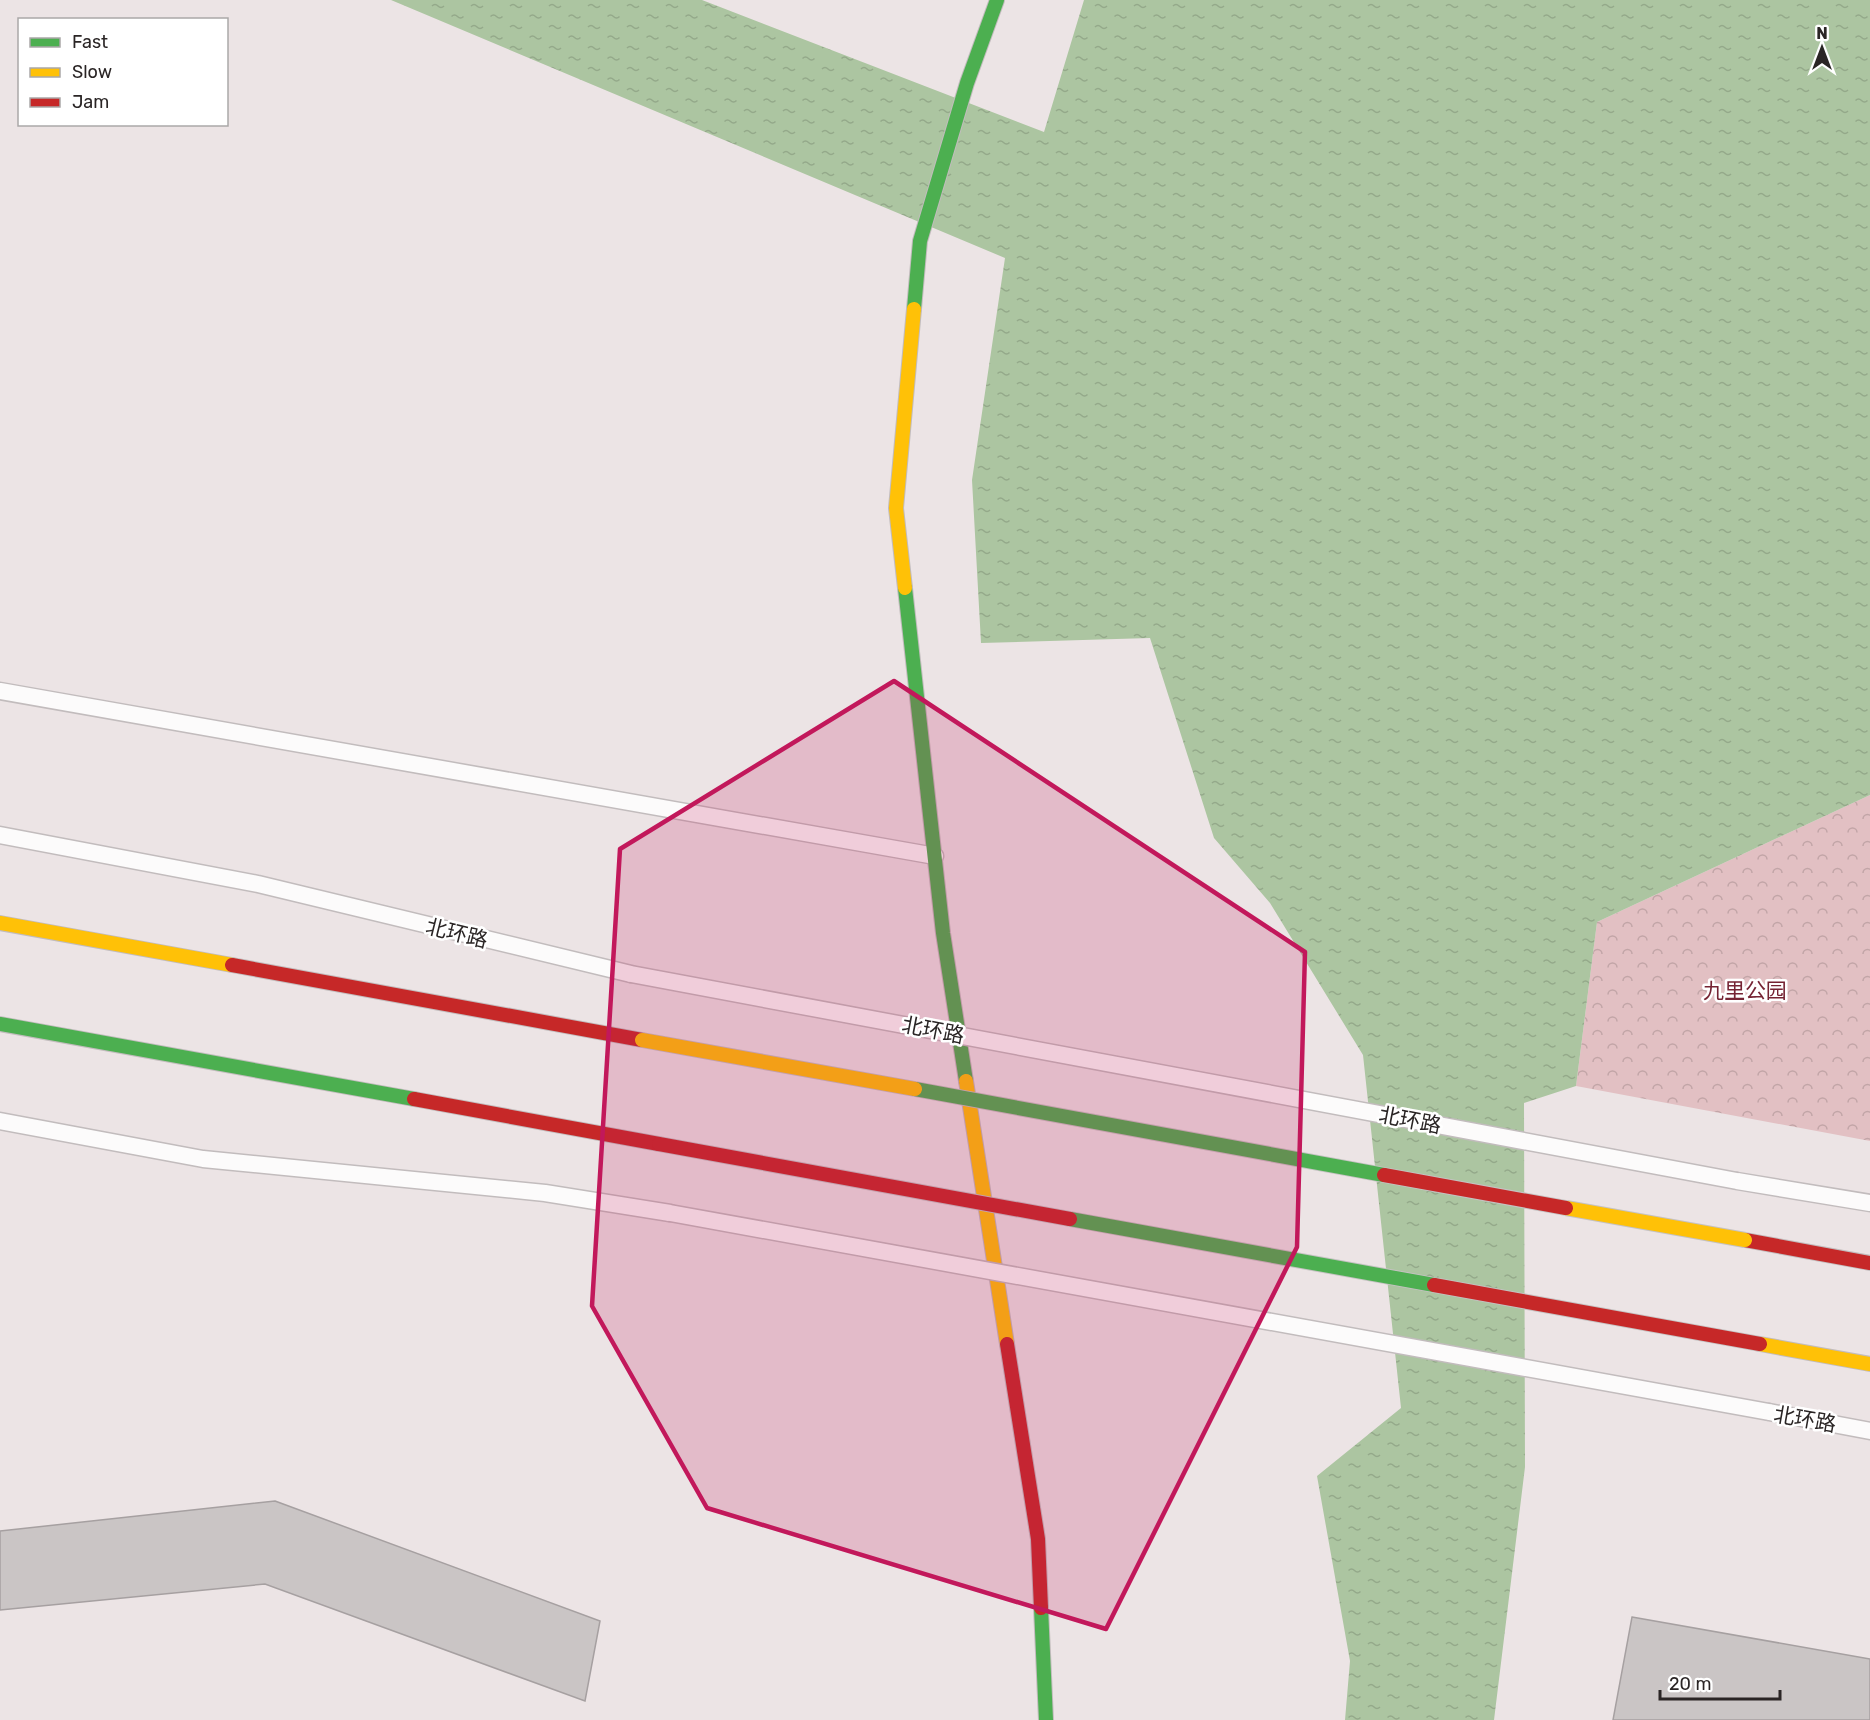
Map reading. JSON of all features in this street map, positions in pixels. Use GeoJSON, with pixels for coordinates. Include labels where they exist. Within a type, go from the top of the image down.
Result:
{"type":"FeatureCollection","features":[{"type":"Feature","properties":{"kind":"main road"},"geometry":{"type":"LineString","coordinates":[[997,0],[967,82],[920,241],[896,508],[943,933],[1038,1539],[1046,1720]]}},
{"type":"Feature","properties":{"kind":"main road"},"geometry":{"type":"LineString","coordinates":[[0,923],[1870,1263]]}},
{"type":"Feature","properties":{"kind":"main road"},"geometry":{"type":"LineString","coordinates":[[0,1024],[1870,1364]]}},
{"type":"Feature","properties":{"kind":"lane"},"geometry":{"type":"LineString","coordinates":[[0,691],[935,856]]}},
{"type":"Feature","properties":{"kind":"lane","name":"北环路"},"geometry":{"type":"LineString","coordinates":[[0,835],[258,884],[631,974],[1737,1181],[1870,1203]]}},
{"type":"Feature","properties":{"kind":"lane","name":"北环路"},"geometry":{"type":"LineString","coordinates":[[0,1121],[203,1159],[545,1193],[670,1213],[1870,1431]]}},
{"type":"Feature","properties":{"kind":"highlighted area"},"geometry":{"type":"Polygon","coordinates":[[[894,681],[1305,952],[1297,1247],[1106,1629],[707,1508],[592,1306],[620,849],[894,681]]]}},
{"type":"Feature","properties":{"kind":"green space","name":"九里公园"},"geometry":{"type":"Polygon","coordinates":[[[1870,795],[1870,1141],[1576,1086],[1597,922],[1870,795]]]}},
{"type":"Feature","properties":{"kind":"water"},"geometry":{"type":"Polygon","coordinates":[[[391,0],[702,0],[1044,132],[1084,0],[1870,0],[1870,795],[1597,922],[1576,1086],[1524,1103],[1525,1467],[1494,1720],[1345,1720],[1350,1661],[1317,1476],[1401,1408],[1363,1055],[1270,903],[1214,838],[1150,638],[981,643],[972,480],[1005,258],[391,0]]]}},
{"type":"Feature","properties":{"kind":"building"},"geometry":{"type":"Polygon","coordinates":[[[275,1501],[600,1621],[585,1701],[265,1584],[0,1610],[0,1531],[275,1501]]]}},
{"type":"Feature","properties":{"kind":"building"},"geometry":{"type":"Polygon","coordinates":[[[1632,1617],[1870,1659],[1870,1720],[1613,1720],[1632,1617]]]}},
{"type":"Feature","properties":{"kind":"traffic: fast"},"geometry":{"type":"LineString","coordinates":[[914,309],[920,241],[967,83],[997,0]]}},
{"type":"Feature","properties":{"kind":"traffic: fast"},"geometry":{"type":"LineString","coordinates":[[905,588],[943,933],[966,1081]]}},
{"type":"Feature","properties":{"kind":"traffic: fast"},"geometry":{"type":"LineString","coordinates":[[0,1024],[414,1099]]}},
{"type":"Feature","properties":{"kind":"traffic: fast"},"geometry":{"type":"LineString","coordinates":[[915,1089],[1384,1175]]}},
{"type":"Feature","properties":{"kind":"traffic: fast"},"geometry":{"type":"LineString","coordinates":[[1070,1219],[1434,1285]]}},
{"type":"Feature","properties":{"kind":"traffic: fast"},"geometry":{"type":"LineString","coordinates":[[1041,1608],[1046,1720]]}},
{"type":"Feature","properties":{"kind":"traffic: slow"},"geometry":{"type":"LineString","coordinates":[[905,588],[896,508],[914,309]]}},
{"type":"Feature","properties":{"kind":"traffic: slow"},"geometry":{"type":"LineString","coordinates":[[0,923],[232,965]]}},
{"type":"Feature","properties":{"kind":"traffic: slow"},"geometry":{"type":"LineString","coordinates":[[642,1040],[915,1089]]}},
{"type":"Feature","properties":{"kind":"traffic: slow"},"geometry":{"type":"LineString","coordinates":[[966,1081],[1007,1344]]}},
{"type":"Feature","properties":{"kind":"traffic: slow"},"geometry":{"type":"LineString","coordinates":[[1566,1208],[1745,1240]]}},
{"type":"Feature","properties":{"kind":"traffic: slow"},"geometry":{"type":"LineString","coordinates":[[1760,1344],[1870,1364]]}},
{"type":"Feature","properties":{"kind":"traffic: jam"},"geometry":{"type":"LineString","coordinates":[[232,965],[642,1040]]}},
{"type":"Feature","properties":{"kind":"traffic: jam"},"geometry":{"type":"LineString","coordinates":[[414,1099],[659,1144]]}},
{"type":"Feature","properties":{"kind":"traffic: jam"},"geometry":{"type":"LineString","coordinates":[[659,1144],[1070,1219]]}},
{"type":"Feature","properties":{"kind":"traffic: jam"},"geometry":{"type":"LineString","coordinates":[[1384,1175],[1566,1208]]}},
{"type":"Feature","properties":{"kind":"traffic: jam"},"geometry":{"type":"LineString","coordinates":[[1745,1240],[1870,1263]]}},
{"type":"Feature","properties":{"kind":"traffic: jam"},"geometry":{"type":"LineString","coordinates":[[1434,1285],[1760,1344]]}},
{"type":"Feature","properties":{"kind":"traffic: jam"},"geometry":{"type":"LineString","coordinates":[[1007,1344],[1038,1539],[1041,1608]]}}]}
